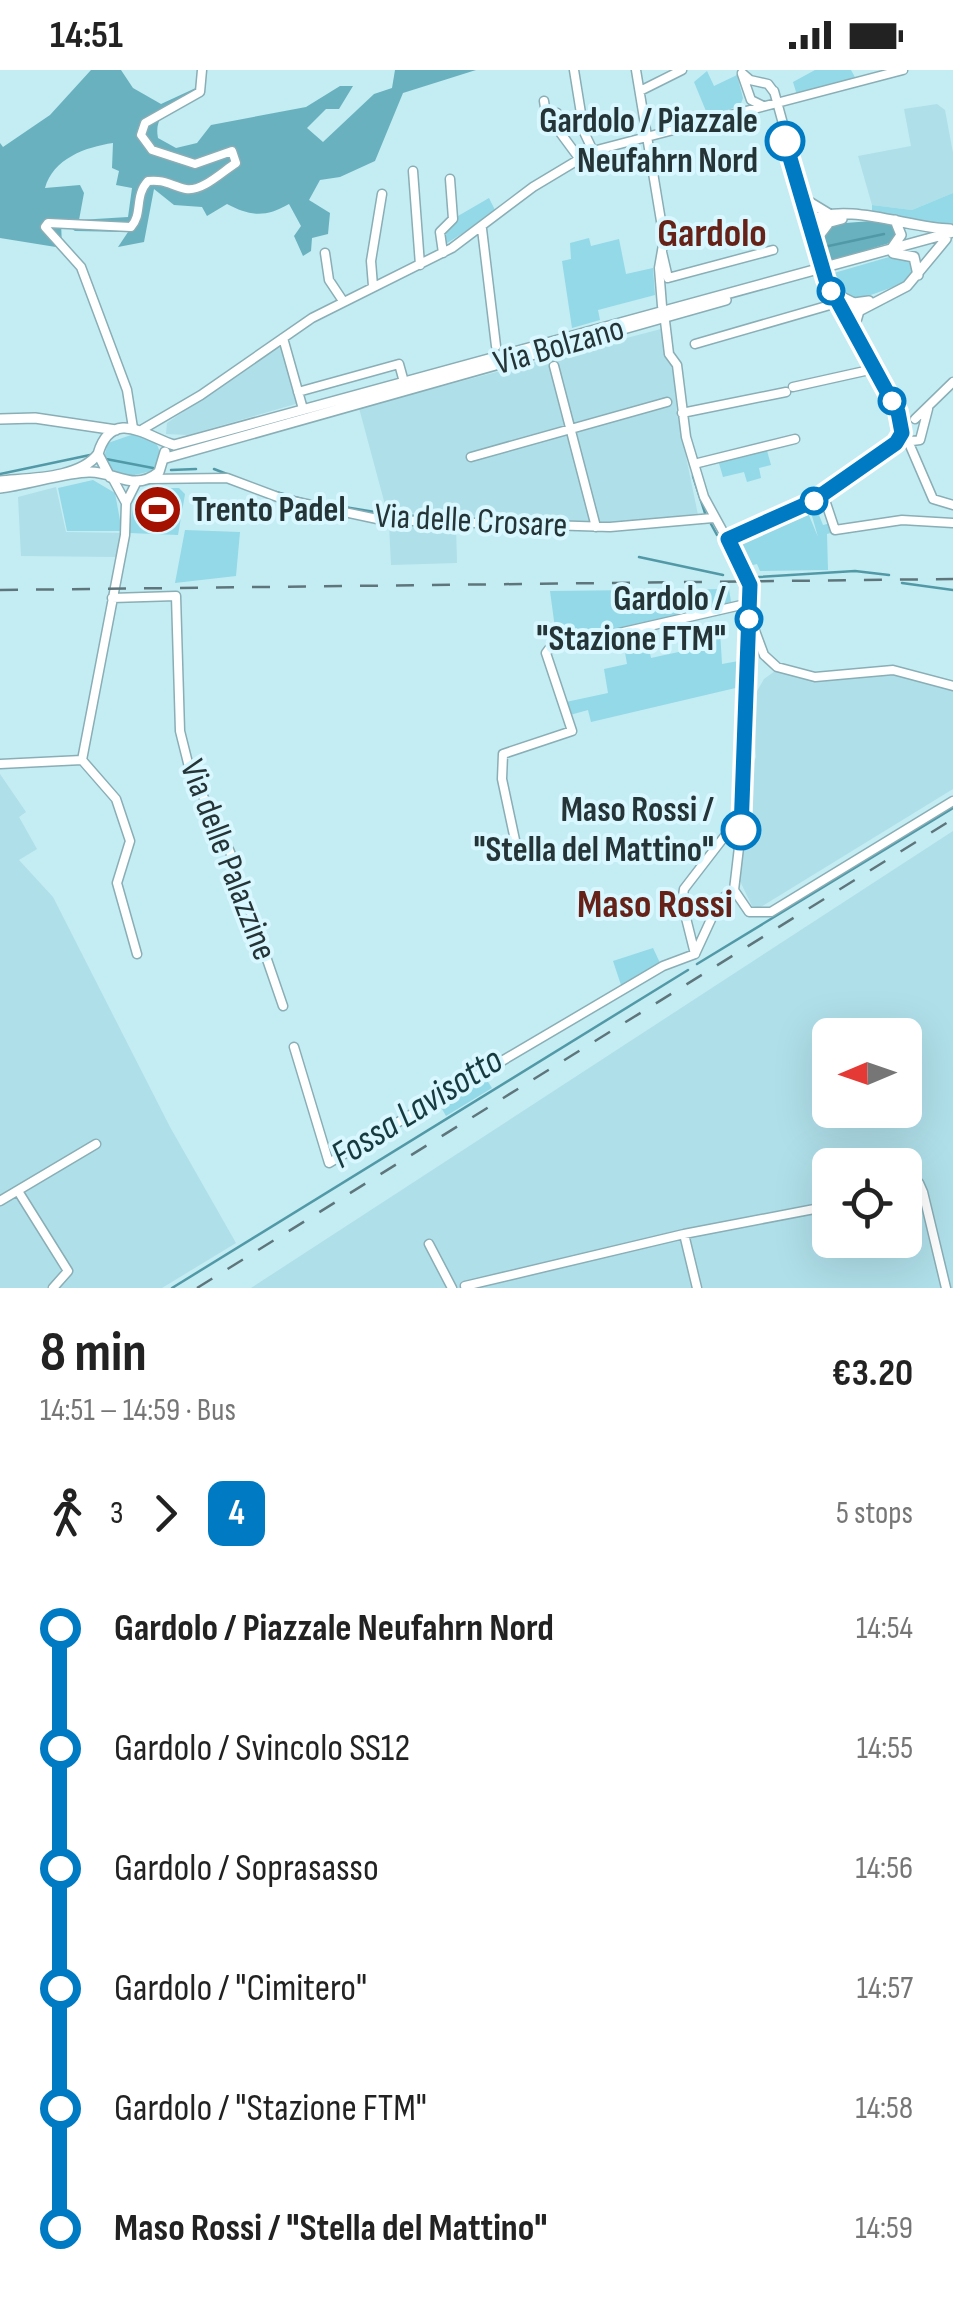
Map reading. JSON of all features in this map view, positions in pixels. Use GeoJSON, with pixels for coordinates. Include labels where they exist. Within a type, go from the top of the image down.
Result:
{"type":"FeatureCollection","features":[{"type":"Feature","properties":{"kind":"main road"},"geometry":{"type":"LineString","coordinates":[[802,197],[834,219]]}},
{"type":"Feature","properties":{"kind":"main road"},"geometry":{"type":"LineString","coordinates":[[893,218],[902,230],[892,251],[914,257],[918,275]]}},
{"type":"Feature","properties":{"kind":"main road"},"geometry":{"type":"LineString","coordinates":[[809,221],[893,218],[951,234],[907,286],[856,307],[839,308]]}},
{"type":"Feature","properties":{"kind":"main road"},"geometry":{"type":"LineString","coordinates":[[815,241],[834,219]]}},
{"type":"Feature","properties":{"kind":"main road","name":"Via Bolzano"},"geometry":{"type":"LineString","coordinates":[[164,462],[353,402],[410,395],[413,389],[454,375],[951,234]]}},
{"type":"Feature","properties":{"kind":"main road","name":"Via Bolzano"},"geometry":{"type":"LineString","coordinates":[[159,438],[174,445],[892,251]]}},
{"type":"Feature","properties":{"kind":"main road"},"geometry":{"type":"LineString","coordinates":[[832,292],[856,307]]}},
{"type":"Feature","properties":{"kind":"main road"},"geometry":{"type":"LineString","coordinates":[[853,331],[856,307]]}},
{"type":"Feature","properties":{"kind":"main road"},"geometry":{"type":"LineString","coordinates":[[0,419],[129,427],[159,438],[164,462],[143,480],[85,472],[0,484]]}},
{"type":"Feature","properties":{"kind":"main road"},"geometry":{"type":"LineString","coordinates":[[81,424],[95,436],[98,453],[111,478]]}},
{"type":"Feature","properties":{"kind":"main road"},"geometry":{"type":"LineString","coordinates":[[204,430],[247,425]]}},
{"type":"Feature","properties":{"kind":"main road"},"geometry":{"type":"LineString","coordinates":[[0,484],[88,465],[104,440],[129,427]]}},
{"type":"Feature","properties":{"kind":"street"},"geometry":{"type":"LineString","coordinates":[[202,70],[200,92],[145,123],[141,135],[152,150],[183,161],[195,164],[232,151],[236,163],[200,188],[188,190],[168,179],[148,181],[140,190],[137,217],[131,227],[48,223],[45,227],[82,267],[127,390],[129,427],[162,416],[343,301],[443,252],[579,158],[771,100]]}},
{"type":"Feature","properties":{"kind":"street"},"geometry":{"type":"LineString","coordinates":[[574,70],[584,132],[593,151]]}},
{"type":"Feature","properties":{"kind":"street"},"geometry":{"type":"LineString","coordinates":[[636,70],[668,278],[773,250]]}},
{"type":"Feature","properties":{"kind":"street"},"geometry":{"type":"LineString","coordinates":[[640,91],[682,70]]}},
{"type":"Feature","properties":{"kind":"street"},"geometry":{"type":"LineString","coordinates":[[855,70],[861,81]]}},
{"type":"Feature","properties":{"kind":"street"},"geometry":{"type":"LineString","coordinates":[[750,96],[794,99],[877,73],[904,70]]}},
{"type":"Feature","properties":{"kind":"street"},"geometry":{"type":"LineString","coordinates":[[741,71],[768,84],[821,262]]}},
{"type":"Feature","properties":{"kind":"street"},"geometry":{"type":"LineString","coordinates":[[741,71],[750,96]]}},
{"type":"Feature","properties":{"kind":"street"},"geometry":{"type":"LineString","coordinates":[[733,114],[759,82]]}},
{"type":"Feature","properties":{"kind":"street"},"geometry":{"type":"LineString","coordinates":[[544,101],[546,114],[557,113],[559,131],[579,158]]}},
{"type":"Feature","properties":{"kind":"street"},"geometry":{"type":"LineString","coordinates":[[413,171],[420,265]]}},
{"type":"Feature","properties":{"kind":"street"},"geometry":{"type":"LineString","coordinates":[[443,252],[440,232],[453,219],[450,179]]}},
{"type":"Feature","properties":{"kind":"street"},"geometry":{"type":"LineString","coordinates":[[372,286],[370,261],[382,194]]}},
{"type":"Feature","properties":{"kind":"street"},"geometry":{"type":"LineString","coordinates":[[482,228],[496,346]]}},
{"type":"Feature","properties":{"kind":"street"},"geometry":{"type":"LineString","coordinates":[[662,252],[662,306]]}},
{"type":"Feature","properties":{"kind":"street"},"geometry":{"type":"LineString","coordinates":[[324,253],[328,280],[343,301]]}},
{"type":"Feature","properties":{"kind":"street"},"geometry":{"type":"LineString","coordinates":[[825,277],[907,430],[932,498],[953,505]]}},
{"type":"Feature","properties":{"kind":"street"},"geometry":{"type":"LineString","coordinates":[[695,344],[839,308]]}},
{"type":"Feature","properties":{"kind":"street"},"geometry":{"type":"LineString","coordinates":[[665,321],[669,354],[677,365],[682,413],[694,464],[714,518],[750,581],[743,812],[734,890],[749,912],[771,912],[953,800]]}},
{"type":"Feature","properties":{"kind":"street"},"geometry":{"type":"LineString","coordinates":[[283,338],[303,410]]}},
{"type":"Feature","properties":{"kind":"street"},"geometry":{"type":"LineString","coordinates":[[298,392],[399,364],[404,382]]}},
{"type":"Feature","properties":{"kind":"street"},"geometry":{"type":"LineString","coordinates":[[554,366],[596,527]]}},
{"type":"Feature","properties":{"kind":"street"},"geometry":{"type":"LineString","coordinates":[[682,413],[874,369]]}},
{"type":"Feature","properties":{"kind":"street"},"geometry":{"type":"LineString","coordinates":[[728,539],[823,494],[896,443],[953,382]]}},
{"type":"Feature","properties":{"kind":"street"},"geometry":{"type":"LineString","coordinates":[[471,457],[667,402]]}},
{"type":"Feature","properties":{"kind":"street"},"geometry":{"type":"LineString","coordinates":[[915,454],[928,409]]}},
{"type":"Feature","properties":{"kind":"street"},"geometry":{"type":"LineString","coordinates":[[159,438],[162,416]]}},
{"type":"Feature","properties":{"kind":"street"},"geometry":{"type":"LineString","coordinates":[[907,430],[924,426]]}},
{"type":"Feature","properties":{"kind":"street"},"geometry":{"type":"LineString","coordinates":[[907,430],[920,440]]}},
{"type":"Feature","properties":{"kind":"street"},"geometry":{"type":"LineString","coordinates":[[694,464],[795,439]]}},
{"type":"Feature","properties":{"kind":"street"},"geometry":{"type":"LineString","coordinates":[[164,462],[174,481]]}},
{"type":"Feature","properties":{"kind":"street"},"geometry":{"type":"LineString","coordinates":[[111,478],[126,503]]}},
{"type":"Feature","properties":{"kind":"street","name":"Via delle Crosare"},"geometry":{"type":"LineString","coordinates":[[143,480],[227,478],[284,499],[382,520],[596,527],[714,518]]}},
{"type":"Feature","properties":{"kind":"street"},"geometry":{"type":"LineString","coordinates":[[82,760],[126,503],[143,480]]}},
{"type":"Feature","properties":{"kind":"street"},"geometry":{"type":"LineString","coordinates":[[823,494],[836,530],[902,520],[953,523]]}},
{"type":"Feature","properties":{"kind":"street","name":"Via delle Palazzine"},"geometry":{"type":"LineString","coordinates":[[112,598],[176,596],[180,731],[189,768],[200,800],[230,852],[283,1006]]}},
{"type":"Feature","properties":{"kind":"street"},"geometry":{"type":"LineString","coordinates":[[516,840],[502,779],[504,754],[572,731],[546,653],[549,649],[750,603]]}},
{"type":"Feature","properties":{"kind":"street"},"geometry":{"type":"LineString","coordinates":[[749,616],[764,655],[777,667],[814,676],[893,670],[953,686]]}},
{"type":"Feature","properties":{"kind":"street"},"geometry":{"type":"LineString","coordinates":[[0,764],[82,760]]}},
{"type":"Feature","properties":{"kind":"street"},"geometry":{"type":"LineString","coordinates":[[82,760],[116,799],[130,841],[117,883],[137,954]]}},
{"type":"Feature","properties":{"kind":"street"},"geometry":{"type":"LineString","coordinates":[[696,954],[682,902],[684,889],[743,812]]}},
{"type":"Feature","properties":{"kind":"street"},"geometry":{"type":"LineString","coordinates":[[294,1046],[329,1163],[663,966],[696,954],[720,900],[734,890]]}},
{"type":"Feature","properties":{"kind":"street"},"geometry":{"type":"LineString","coordinates":[[0,1201],[96,1144]]}},
{"type":"Feature","properties":{"kind":"street"},"geometry":{"type":"LineString","coordinates":[[18,1191],[68,1271],[53,1288]]}},
{"type":"Feature","properties":{"kind":"street"},"geometry":{"type":"LineString","coordinates":[[922,1198],[946,1288]]}},
{"type":"Feature","properties":{"kind":"street"},"geometry":{"type":"LineString","coordinates":[[429,1244],[448,1276],[460,1287],[479,1286],[684,1234],[812,1209]]}},
{"type":"Feature","properties":{"kind":"street"},"geometry":{"type":"LineString","coordinates":[[684,1234],[697,1288]]}},
{"type":"Feature","properties":{"kind":"shaded area"},"geometry":{"type":"Polygon","coordinates":[[[91,70],[121,70],[133,88],[161,104],[200,86],[160,120],[158,138],[176,148],[197,143],[211,125],[306,107],[340,86],[353,86],[339,109],[326,109],[307,128],[323,142],[374,94],[392,88],[395,70],[476,70],[403,93],[375,161],[340,177],[320,180],[309,200],[330,213],[328,234],[312,238],[311,251],[303,256],[294,236],[301,226],[289,204],[258,214],[227,204],[207,216],[202,207],[174,205],[154,189],[144,242],[118,247],[128,232],[75,231],[61,221],[62,248],[0,238],[0,143],[3,147],[50,115],[91,70]],[[113,143],[72,156],[55,169],[45,188],[80,185],[84,193],[79,220],[128,217],[132,188],[116,185],[119,171],[112,168],[113,143]]]}},
{"type":"Feature","properties":{"kind":"shaded area"},"geometry":{"type":"Polygon","coordinates":[[[815,70],[851,70],[856,79],[797,95],[793,82],[815,70]]]}},
{"type":"Feature","properties":{"kind":"shaded area"},"geometry":{"type":"Polygon","coordinates":[[[707,71],[714,86],[737,75],[743,98],[740,106],[708,116],[694,82],[707,71]]]}},
{"type":"Feature","properties":{"kind":"shaded area"},"geometry":{"type":"Polygon","coordinates":[[[937,104],[945,110],[953,153],[953,193],[912,210],[872,205],[858,156],[911,146],[904,109],[937,104]]]}},
{"type":"Feature","properties":{"kind":"shaded area"},"geometry":{"type":"Polygon","coordinates":[[[953,193],[953,227],[872,212],[872,205],[912,210],[953,193]]]}},
{"type":"Feature","properties":{"kind":"shaded area"},"geometry":{"type":"Polygon","coordinates":[[[489,198],[496,212],[444,245],[442,233],[458,216],[489,198]]]}},
{"type":"Feature","properties":{"kind":"shaded area"},"geometry":{"type":"Polygon","coordinates":[[[885,220],[894,223],[898,231],[893,242],[824,263],[818,241],[832,224],[885,220]]]}},
{"type":"Feature","properties":{"kind":"shaded area"},"geometry":{"type":"Polygon","coordinates":[[[589,238],[591,246],[619,239],[626,274],[653,268],[655,295],[598,310],[600,320],[572,328],[562,261],[571,259],[570,243],[589,238]]]}},
{"type":"Feature","properties":{"kind":"shaded area"},"geometry":{"type":"Polygon","coordinates":[[[896,255],[912,260],[913,275],[907,282],[854,301],[834,291],[827,275],[896,255]]]}},
{"type":"Feature","properties":{"kind":"shaded area"},"geometry":{"type":"Polygon","coordinates":[[[661,329],[664,352],[673,368],[677,413],[698,515],[614,524],[387,512],[359,408],[661,329]]]}},
{"type":"Feature","properties":{"kind":"shaded area"},"geometry":{"type":"Polygon","coordinates":[[[282,343],[299,403],[188,435],[166,434],[167,423],[282,343]]]}},
{"type":"Feature","properties":{"kind":"shaded area"},"geometry":{"type":"Polygon","coordinates":[[[134,434],[157,445],[160,455],[156,470],[126,477],[110,472],[104,457],[108,443],[134,434]]]}},
{"type":"Feature","properties":{"kind":"shaded area"},"geometry":{"type":"Polygon","coordinates":[[[766,447],[771,465],[759,468],[761,478],[747,482],[744,472],[723,477],[718,460],[766,447]]]}},
{"type":"Feature","properties":{"kind":"shaded area"},"geometry":{"type":"Polygon","coordinates":[[[93,480],[115,493],[122,531],[67,531],[58,488],[93,480]]]}},
{"type":"Feature","properties":{"kind":"shaded area"},"geometry":{"type":"Polygon","coordinates":[[[56,487],[66,532],[122,533],[118,557],[21,556],[18,497],[56,487]]]}},
{"type":"Feature","properties":{"kind":"shaded area","name":"Trento Padel"},"geometry":{"type":"Polygon","coordinates":[[[150,488],[179,488],[185,494],[178,535],[129,533],[134,499],[150,488]]]}},
{"type":"Feature","properties":{"kind":"shaded area"},"geometry":{"type":"Polygon","coordinates":[[[824,502],[825,506],[817,510],[823,525],[831,523],[834,532],[827,534],[828,570],[760,571],[757,564],[745,567],[735,538],[808,513],[818,537],[810,509],[824,502]]]}},
{"type":"Feature","properties":{"kind":"shaded area"},"geometry":{"type":"Polygon","coordinates":[[[389,524],[456,526],[457,563],[391,565],[389,524]]]}},
{"type":"Feature","properties":{"kind":"shaded area"},"geometry":{"type":"Polygon","coordinates":[[[185,530],[240,532],[236,576],[175,583],[185,530]]]}},
{"type":"Feature","properties":{"kind":"shaded area"},"geometry":{"type":"Polygon","coordinates":[[[729,589],[731,602],[557,643],[550,591],[729,589]]]}},
{"type":"Feature","properties":{"kind":"shaded area"},"geometry":{"type":"Polygon","coordinates":[[[708,629],[710,633],[720,631],[722,664],[744,660],[744,686],[591,722],[588,710],[570,715],[566,702],[608,693],[604,669],[627,664],[622,635],[645,630],[651,658],[697,648],[697,631],[708,629]]]}},
{"type":"Feature","properties":{"kind":"shaded area"},"geometry":{"type":"Polygon","coordinates":[[[775,671],[816,679],[887,672],[953,689],[953,789],[759,908],[752,906],[740,881],[750,771],[756,757],[753,698],[764,679],[775,671]]]}},
{"type":"Feature","properties":{"kind":"shaded area"},"geometry":{"type":"Polygon","coordinates":[[[0,774],[26,812],[19,817],[37,849],[19,860],[53,897],[170,1127],[236,1243],[162,1288],[0,1288],[0,774]]]}},
{"type":"Feature","properties":{"kind":"shaded area"},"geometry":{"type":"Polygon","coordinates":[[[953,831],[953,1288],[251,1288],[953,831]]]}},
{"type":"Feature","properties":{"kind":"shaded area"},"geometry":{"type":"Polygon","coordinates":[[[653,948],[661,965],[622,988],[613,961],[653,948]]]}},
{"type":"Feature","properties":{"kind":"shaded area"},"geometry":{"type":"Polygon","coordinates":[[[483,1074],[492,1088],[446,1116],[438,1102],[483,1074]]]}},
{"type":"Feature","properties":{"kind":"waterway"},"geometry":{"type":"LineString","coordinates":[[637,96],[642,131]]}},
{"type":"Feature","properties":{"kind":"waterway"},"geometry":{"type":"LineString","coordinates":[[824,247],[884,234]]}},
{"type":"Feature","properties":{"kind":"waterway"},"geometry":{"type":"LineString","coordinates":[[0,474],[90,455]]}},
{"type":"Feature","properties":{"kind":"waterway"},"geometry":{"type":"LineString","coordinates":[[106,459],[153,468]]}},
{"type":"Feature","properties":{"kind":"waterway"},"geometry":{"type":"LineString","coordinates":[[171,470],[196,469]]}},
{"type":"Feature","properties":{"kind":"waterway"},"geometry":{"type":"LineString","coordinates":[[214,469],[263,488]]}},
{"type":"Feature","properties":{"kind":"waterway"},"geometry":{"type":"LineString","coordinates":[[693,476],[705,513]]}},
{"type":"Feature","properties":{"kind":"waterway"},"geometry":{"type":"LineString","coordinates":[[276,492],[302,499]]}},
{"type":"Feature","properties":{"kind":"waterway"},"geometry":{"type":"LineString","coordinates":[[314,502],[387,514]]}},
{"type":"Feature","properties":{"kind":"waterway"},"geometry":{"type":"LineString","coordinates":[[398,515],[433,517]]}},
{"type":"Feature","properties":{"kind":"waterway"},"geometry":{"type":"LineString","coordinates":[[711,524],[717,535]]}},
{"type":"Feature","properties":{"kind":"waterway"},"geometry":{"type":"LineString","coordinates":[[639,557],[723,575]]}},
{"type":"Feature","properties":{"kind":"waterway"},"geometry":{"type":"LineString","coordinates":[[758,577],[855,571],[889,575]]}},
{"type":"Feature","properties":{"kind":"waterway"},"geometry":{"type":"LineString","coordinates":[[902,583],[953,590]]}},
{"type":"Feature","properties":{"kind":"waterway","name":"Fossa Lavisotto"},"geometry":{"type":"LineString","coordinates":[[697,964],[953,808]]}},
{"type":"Feature","properties":{"kind":"waterway","name":"Fossa Lavisotto"},"geometry":{"type":"LineString","coordinates":[[172,1288],[688,970]]}},
{"type":"Feature","properties":{"kind":"railway"},"geometry":{"type":"LineString","coordinates":[[0,590],[953,579]]}},
{"type":"Feature","properties":{"kind":"railway"},"geometry":{"type":"LineString","coordinates":[[197,1288],[953,819]]}},
{"type":"Feature","properties":{"kind":"bus line","name":"4"},"geometry":{"type":"LineString","coordinates":[[741,830],[750,585],[728,539],[813,501],[896,443],[902,433],[898,412],[826,280],[785,141]]}},
{"type":"Feature","properties":{"kind":"place","name":"Gardolo / Piazzale Neufahrn Nord"},"geometry":{"type":"Point","coordinates":[785,141]}},
{"type":"Feature","properties":{"kind":"place","name":"Trento Padel"},"geometry":{"type":"Point","coordinates":[157,510]}},
{"type":"Feature","properties":{"kind":"place","name":"Gardolo / \"Stazione FTM\""},"geometry":{"type":"Point","coordinates":[749,619]}},
{"type":"Feature","properties":{"kind":"place","name":"Maso Rossi / \"Stella del Mattino\""},"geometry":{"type":"Point","coordinates":[741,830]}},
{"type":"Feature","properties":{"kind":"district","name":"Gardolo"},"geometry":{"type":"Point","coordinates":[712,234]}},
{"type":"Feature","properties":{"kind":"district","name":"Maso Rossi"},"geometry":{"type":"Point","coordinates":[655,905]}}]}
